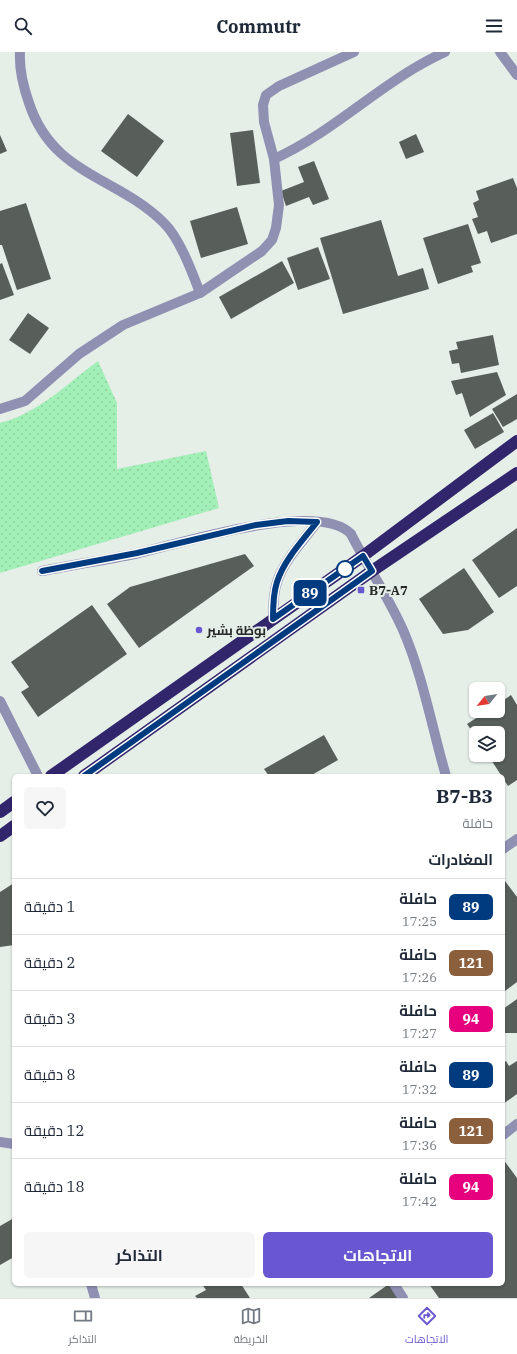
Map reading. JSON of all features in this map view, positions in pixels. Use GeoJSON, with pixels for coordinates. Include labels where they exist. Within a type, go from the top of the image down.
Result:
{"type":"FeatureCollection","features":[{"type":"Feature","properties":{"kind":"highway"},"geometry":{"type":"LineString","coordinates":[[53,774],[363,556],[517,441]]}},
{"type":"Feature","properties":{"kind":"highway"},"geometry":{"type":"LineString","coordinates":[[87,774],[372,571],[517,473]]}},
{"type":"Feature","properties":{"kind":"highway"},"geometry":{"type":"LineString","coordinates":[[0,812],[12,803]]}},
{"type":"Feature","properties":{"kind":"highway"},"geometry":{"type":"LineString","coordinates":[[0,836],[12,827]]}},
{"type":"Feature","properties":{"kind":"street"},"geometry":{"type":"LineString","coordinates":[[20,52],[20,62],[26,93],[34,116],[48,140],[57,151],[70,161],[147,208],[165,224],[192,270],[200,293]]}},
{"type":"Feature","properties":{"kind":"street"},"geometry":{"type":"LineString","coordinates":[[0,409],[25,401],[79,354],[123,325],[200,293],[257,256],[272,240],[276,228],[279,205],[274,159],[264,122],[263,105],[266,95],[279,86],[354,52]]}},
{"type":"Feature","properties":{"kind":"street"},"geometry":{"type":"LineString","coordinates":[[274,159],[297,148],[403,75],[445,52]]}},
{"type":"Feature","properties":{"kind":"street"},"geometry":{"type":"LineString","coordinates":[[500,52],[517,75]]}},
{"type":"Feature","properties":{"kind":"street"},"geometry":{"type":"LineString","coordinates":[[42,571],[137,553],[256,525],[288,521],[317,522],[343,527],[351,534],[372,571],[395,613],[411,649],[445,774]]}},
{"type":"Feature","properties":{"kind":"street"},"geometry":{"type":"LineString","coordinates":[[273,619],[274,595],[277,581],[286,564],[317,522]]}},
{"type":"Feature","properties":{"kind":"street"},"geometry":{"type":"LineString","coordinates":[[0,701],[37,774]]}},
{"type":"Feature","properties":{"kind":"street"},"geometry":{"type":"LineString","coordinates":[[505,848],[517,839]]}},
{"type":"Feature","properties":{"kind":"street"},"geometry":{"type":"LineString","coordinates":[[505,1133],[517,1124]]}},
{"type":"Feature","properties":{"kind":"street"},"geometry":{"type":"LineString","coordinates":[[0,1142],[12,1144]]}},
{"type":"Feature","properties":{"kind":"street"},"geometry":{"type":"LineString","coordinates":[[92,1286],[95,1298]]}},
{"type":"Feature","properties":{"kind":"street"},"geometry":{"type":"LineString","coordinates":[[395,1286],[403,1298]]}},
{"type":"Feature","properties":{"kind":"green space"},"geometry":{"type":"Polygon","coordinates":[[[98,361],[117,403],[117,469],[206,451],[219,508],[0,573],[0,423],[27,413],[52,397],[98,361]]]}},
{"type":"Feature","properties":{"kind":"building"},"geometry":{"type":"Polygon","coordinates":[[[128,114],[164,141],[137,177],[101,151],[128,114]]]}},
{"type":"Feature","properties":{"kind":"building"},"geometry":{"type":"Polygon","coordinates":[[[253,130],[260,183],[237,186],[230,133],[253,130]]]}},
{"type":"Feature","properties":{"kind":"building"},"geometry":{"type":"Polygon","coordinates":[[[416,134],[424,152],[406,159],[399,142],[416,134]]]}},
{"type":"Feature","properties":{"kind":"building"},"geometry":{"type":"Polygon","coordinates":[[[0,135],[7,151],[0,154],[0,135]]]}},
{"type":"Feature","properties":{"kind":"building"},"geometry":{"type":"Polygon","coordinates":[[[314,161],[329,199],[313,205],[309,197],[286,206],[281,191],[304,182],[298,167],[314,161]]]}},
{"type":"Feature","properties":{"kind":"building"},"geometry":{"type":"Polygon","coordinates":[[[513,178],[517,188],[517,234],[491,243],[487,231],[478,234],[472,219],[478,217],[473,203],[479,200],[476,191],[513,178]]]}},
{"type":"Feature","properties":{"kind":"building"},"geometry":{"type":"Polygon","coordinates":[[[26,203],[51,279],[17,290],[2,245],[0,245],[0,211],[26,203]]]}},
{"type":"Feature","properties":{"kind":"building"},"geometry":{"type":"Polygon","coordinates":[[[237,207],[248,244],[201,258],[190,221],[237,207]]]}},
{"type":"Feature","properties":{"kind":"building"},"geometry":{"type":"Polygon","coordinates":[[[381,220],[398,276],[423,268],[429,289],[343,314],[320,238],[381,220]]]}},
{"type":"Feature","properties":{"kind":"building"},"geometry":{"type":"Polygon","coordinates":[[[468,224],[481,263],[471,266],[473,272],[438,284],[423,238],[468,224]]]}},
{"type":"Feature","properties":{"kind":"building"},"geometry":{"type":"Polygon","coordinates":[[[318,247],[330,279],[298,290],[287,258],[318,247]]]}},
{"type":"Feature","properties":{"kind":"building"},"geometry":{"type":"Polygon","coordinates":[[[282,261],[294,283],[231,319],[219,297],[282,261]]]}},
{"type":"Feature","properties":{"kind":"building"},"geometry":{"type":"Polygon","coordinates":[[[2,263],[14,295],[0,300],[0,264],[2,263]]]}},
{"type":"Feature","properties":{"kind":"building"},"geometry":{"type":"Polygon","coordinates":[[[28,313],[49,328],[30,354],[9,340],[28,313]]]}},
{"type":"Feature","properties":{"kind":"building"},"geometry":{"type":"Polygon","coordinates":[[[493,335],[499,365],[461,373],[459,363],[452,364],[449,351],[458,349],[456,342],[493,335]]]}},
{"type":"Feature","properties":{"kind":"building"},"geometry":{"type":"Polygon","coordinates":[[[497,372],[506,395],[470,417],[462,393],[456,395],[451,381],[497,372]]]}},
{"type":"Feature","properties":{"kind":"building"},"geometry":{"type":"Polygon","coordinates":[[[517,394],[517,419],[503,427],[492,409],[517,394]]]}},
{"type":"Feature","properties":{"kind":"building"},"geometry":{"type":"Polygon","coordinates":[[[493,413],[504,432],[475,449],[464,430],[493,413]]]}},
{"type":"Feature","properties":{"kind":"building"},"geometry":{"type":"Polygon","coordinates":[[[517,528],[517,586],[499,598],[472,560],[517,528]]]}},
{"type":"Feature","properties":{"kind":"building"},"geometry":{"type":"Polygon","coordinates":[[[245,554],[254,566],[139,648],[107,604],[130,587],[245,554]]]}},
{"type":"Feature","properties":{"kind":"building"},"geometry":{"type":"Polygon","coordinates":[[[464,568],[494,612],[468,630],[443,634],[419,599],[464,568]]]}},
{"type":"Feature","properties":{"kind":"building"},"geometry":{"type":"Polygon","coordinates":[[[92,605],[127,654],[38,717],[21,692],[29,687],[11,662],[92,605]]]}},
{"type":"Feature","properties":{"kind":"building"},"geometry":{"type":"Polygon","coordinates":[[[511,695],[517,705],[517,780],[508,786],[505,781],[505,774],[500,774],[493,762],[505,762],[505,726],[469,727],[467,724],[476,718],[505,718],[505,699],[511,695]]]}},
{"type":"Feature","properties":{"kind":"building"},"geometry":{"type":"Polygon","coordinates":[[[324,735],[338,760],[314,774],[268,774],[264,769],[324,735]]]}},
{"type":"Feature","properties":{"kind":"building"},"geometry":{"type":"Polygon","coordinates":[[[505,881],[517,897],[517,982],[505,991],[505,881]]]}},
{"type":"Feature","properties":{"kind":"building"},"geometry":{"type":"Polygon","coordinates":[[[12,884],[12,945],[0,947],[0,892],[12,884]]]}},
{"type":"Feature","properties":{"kind":"building"},"geometry":{"type":"Polygon","coordinates":[[[517,999],[517,1033],[505,1033],[505,1008],[517,999]]]}},
{"type":"Feature","properties":{"kind":"building"},"geometry":{"type":"Polygon","coordinates":[[[517,1061],[517,1094],[505,1103],[505,1062],[509,1066],[517,1061]]]}},
{"type":"Feature","properties":{"kind":"building"},"geometry":{"type":"Polygon","coordinates":[[[505,1162],[517,1178],[517,1298],[439,1298],[430,1286],[505,1286],[505,1162]]]}},
{"type":"Feature","properties":{"kind":"building"},"geometry":{"type":"Polygon","coordinates":[[[12,1219],[12,1258],[0,1265],[0,1226],[12,1219]]]}},
{"type":"Feature","properties":{"kind":"building"},"geometry":{"type":"Polygon","coordinates":[[[203,1286],[242,1286],[250,1298],[197,1298],[195,1296],[206,1290],[203,1286]]]}},
{"type":"Feature","properties":{"kind":"building"},"geometry":{"type":"Polygon","coordinates":[[[386,1286],[390,1286],[399,1298],[369,1298],[386,1286]]]}},
{"type":"Feature","properties":{"kind":"bus line","name":"89"},"geometry":{"type":"LineString","coordinates":[[42,571],[137,553],[256,525],[288,521],[317,522],[286,564],[277,581],[274,595],[273,619],[363,556],[372,571],[87,774]]}},
{"type":"Feature","properties":{"kind":"place","name":"B7-A7"},"geometry":{"type":"Point","coordinates":[361,590]}},
{"type":"Feature","properties":{"kind":"place","name":"بوظة بشير"},"geometry":{"type":"Point","coordinates":[199,630]}}]}
